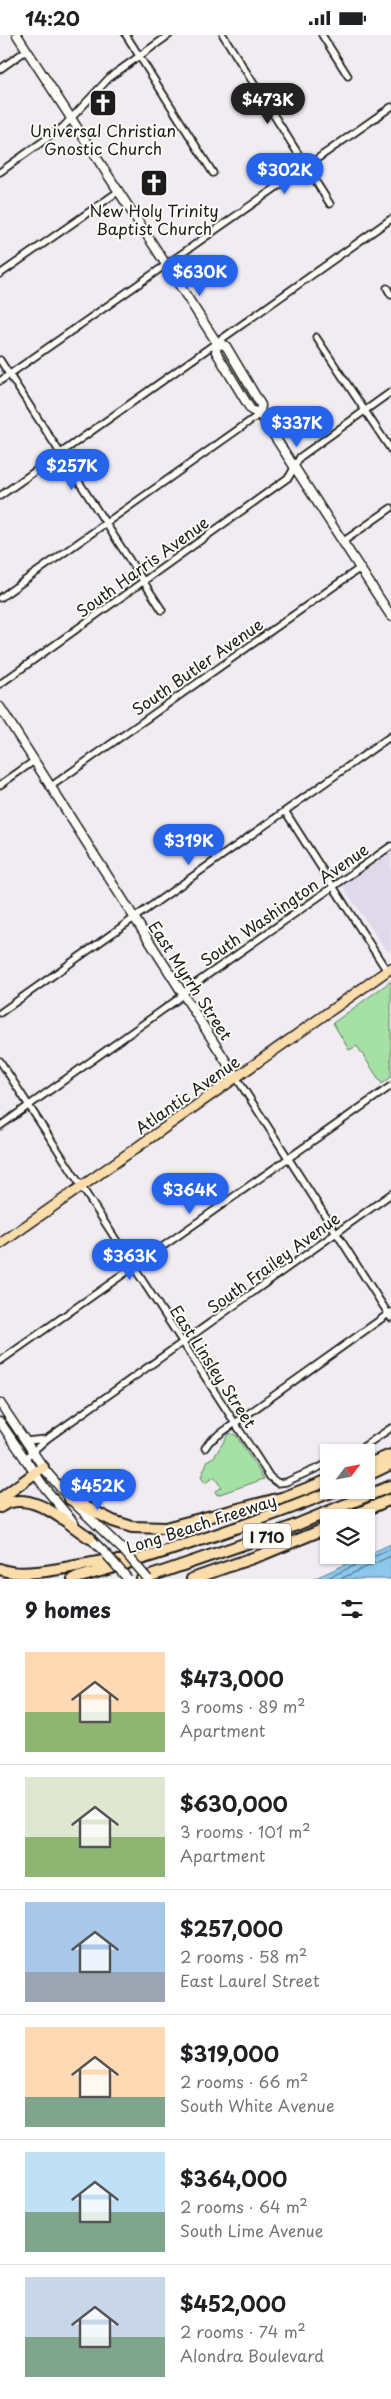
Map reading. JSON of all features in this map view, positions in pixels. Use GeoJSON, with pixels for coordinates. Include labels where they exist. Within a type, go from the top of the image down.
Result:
{"type":"FeatureCollection","features":[{"type":"Feature","properties":{"kind":"highway"},"geometry":{"type":"LineString","coordinates":[[375,1461],[391,1455]]}},
{"type":"Feature","properties":{"kind":"highway"},"geometry":{"type":"LineString","coordinates":[[375,1472],[391,1464]]}},
{"type":"Feature","properties":{"kind":"highway"},"geometry":{"type":"LineString","coordinates":[[0,1499],[43,1467]]}},
{"type":"Feature","properties":{"kind":"highway"},"geometry":{"type":"LineString","coordinates":[[70,1499],[113,1521],[132,1527],[165,1528],[285,1497],[320,1483]]}},
{"type":"Feature","properties":{"kind":"highway","name":"Long Beach Freeway"},"geometry":{"type":"LineString","coordinates":[[142,1579],[279,1532],[391,1486]]}},
{"type":"Feature","properties":{"kind":"highway","name":"Long Beach Freeway"},"geometry":{"type":"LineString","coordinates":[[73,1579],[136,1561],[273,1516],[320,1497]]}},
{"type":"Feature","properties":{"kind":"highway"},"geometry":{"type":"LineString","coordinates":[[368,1509],[391,1499]]}},
{"type":"Feature","properties":{"kind":"highway"},"geometry":{"type":"LineString","coordinates":[[0,1507],[16,1501],[26,1500],[37,1503],[90,1538]]}},
{"type":"Feature","properties":{"kind":"highway"},"geometry":{"type":"LineString","coordinates":[[193,1578],[264,1554],[320,1531]]}},
{"type":"Feature","properties":{"kind":"highway"},"geometry":{"type":"LineString","coordinates":[[0,1569],[15,1575],[31,1575],[101,1561],[136,1561]]}},
{"type":"Feature","properties":{"kind":"main road"},"geometry":{"type":"LineString","coordinates":[[17,35],[217,343],[226,346],[261,405],[260,414],[391,616]]}},
{"type":"Feature","properties":{"kind":"main road","name":"East Myrrh Street"},"geometry":{"type":"LineString","coordinates":[[0,707],[236,1077]]}},
{"type":"Feature","properties":{"kind":"main road","name":"Atlantic Avenue"},"geometry":{"type":"LineString","coordinates":[[0,1243],[389,969]]}},
{"type":"Feature","properties":{"kind":"main road"},"geometry":{"type":"LineString","coordinates":[[0,1403],[43,1467],[70,1499],[123,1550],[148,1579]]}},
{"type":"Feature","properties":{"kind":"main road"},"geometry":{"type":"LineString","coordinates":[[0,1423],[34,1474],[61,1509],[128,1579]]}},
{"type":"Feature","properties":{"kind":"street"},"geometry":{"type":"LineString","coordinates":[[126,35],[213,173]]}},
{"type":"Feature","properties":{"kind":"street"},"geometry":{"type":"LineString","coordinates":[[0,172],[72,118],[110,77],[169,35]]}},
{"type":"Feature","properties":{"kind":"street"},"geometry":{"type":"LineString","coordinates":[[223,35],[330,204]]}},
{"type":"Feature","properties":{"kind":"street"},"geometry":{"type":"LineString","coordinates":[[322,35],[348,76]]}},
{"type":"Feature","properties":{"kind":"street"},"geometry":{"type":"LineString","coordinates":[[0,69],[27,50]]}},
{"type":"Feature","properties":{"kind":"street"},"geometry":{"type":"LineString","coordinates":[[0,381],[391,107]]}},
{"type":"Feature","properties":{"kind":"street"},"geometry":{"type":"LineString","coordinates":[[0,274],[119,191]]}},
{"type":"Feature","properties":{"kind":"street"},"geometry":{"type":"LineString","coordinates":[[0,496],[391,219]]}},
{"type":"Feature","properties":{"kind":"street"},"geometry":{"type":"LineString","coordinates":[[387,288],[391,295]]}},
{"type":"Feature","properties":{"kind":"street"},"geometry":{"type":"LineString","coordinates":[[316,337],[391,450]]}},
{"type":"Feature","properties":{"kind":"street"},"geometry":{"type":"LineString","coordinates":[[0,360],[162,610]]}},
{"type":"Feature","properties":{"kind":"street","name":"South Harris Avenue"},"geometry":{"type":"LineString","coordinates":[[0,684],[288,478],[300,457],[391,393]]}},
{"type":"Feature","properties":{"kind":"street"},"geometry":{"type":"LineString","coordinates":[[0,598],[260,414]]}},
{"type":"Feature","properties":{"kind":"street"},"geometry":{"type":"LineString","coordinates":[[344,541],[391,508]]}},
{"type":"Feature","properties":{"kind":"street","name":"South Butler Avenue"},"geometry":{"type":"LineString","coordinates":[[50,787],[360,568]]}},
{"type":"Feature","properties":{"kind":"street"},"geometry":{"type":"LineString","coordinates":[[0,1013],[391,737]]}},
{"type":"Feature","properties":{"kind":"street"},"geometry":{"type":"LineString","coordinates":[[0,785],[34,761]]}},
{"type":"Feature","properties":{"kind":"street"},"geometry":{"type":"LineString","coordinates":[[285,811],[333,887],[389,969]]}},
{"type":"Feature","properties":{"kind":"street","name":"South Washington Avenue"},"geometry":{"type":"LineString","coordinates":[[0,1126],[183,993],[391,846]]}},
{"type":"Feature","properties":{"kind":"street","name":"East Linsley Street"},"geometry":{"type":"LineString","coordinates":[[0,1061],[270,1477],[278,1483],[286,1482],[320,1467]]}},
{"type":"Feature","properties":{"kind":"street","name":"East Myrrh Street"},"geometry":{"type":"LineString","coordinates":[[236,1077],[390,1315]]}},
{"type":"Feature","properties":{"kind":"street"},"geometry":{"type":"LineString","coordinates":[[0,1361],[391,1086]]}},
{"type":"Feature","properties":{"kind":"street","name":"South Frailey Avenue"},"geometry":{"type":"LineString","coordinates":[[24,1459],[48,1438],[391,1194]]}},
{"type":"Feature","properties":{"kind":"street"},"geometry":{"type":"LineString","coordinates":[[205,1448],[210,1441],[235,1423],[390,1315]]}},
{"type":"Feature","properties":{"kind":"street"},"geometry":{"type":"LineString","coordinates":[[367,1444],[391,1428]]}},
{"type":"Feature","properties":{"kind":"street","name":"South Frailey Avenue"},"geometry":{"type":"LineString","coordinates":[[26,1441],[48,1438]]}},
{"type":"Feature","properties":{"kind":"shaded area"},"geometry":{"type":"Polygon","coordinates":[[[391,852],[391,949],[388,951],[384,948],[343,886],[391,852]]]}},
{"type":"Feature","properties":{"kind":"green space"},"geometry":{"type":"Polygon","coordinates":[[[391,981],[391,1077],[382,1084],[357,1046],[349,1050],[333,1023],[391,981]]]}},
{"type":"Feature","properties":{"kind":"green space"},"geometry":{"type":"Polygon","coordinates":[[[229,1433],[236,1435],[264,1479],[217,1495],[215,1491],[221,1487],[214,1477],[205,1483],[201,1477],[208,1460],[214,1457],[229,1433]]]}},
{"type":"Feature","properties":{"kind":"water"},"geometry":{"type":"Polygon","coordinates":[[[391,1544],[391,1579],[313,1579],[346,1564],[375,1564],[375,1551],[391,1544]]]}},
{"type":"Feature","properties":{"kind":"place","name":"Universal Christian Gnostic Church"},"geometry":{"type":"Point","coordinates":[103,103]}},
{"type":"Feature","properties":{"kind":"place","name":"New Holy Trinity Baptist Church"},"geometry":{"type":"Point","coordinates":[154,183]}}]}
